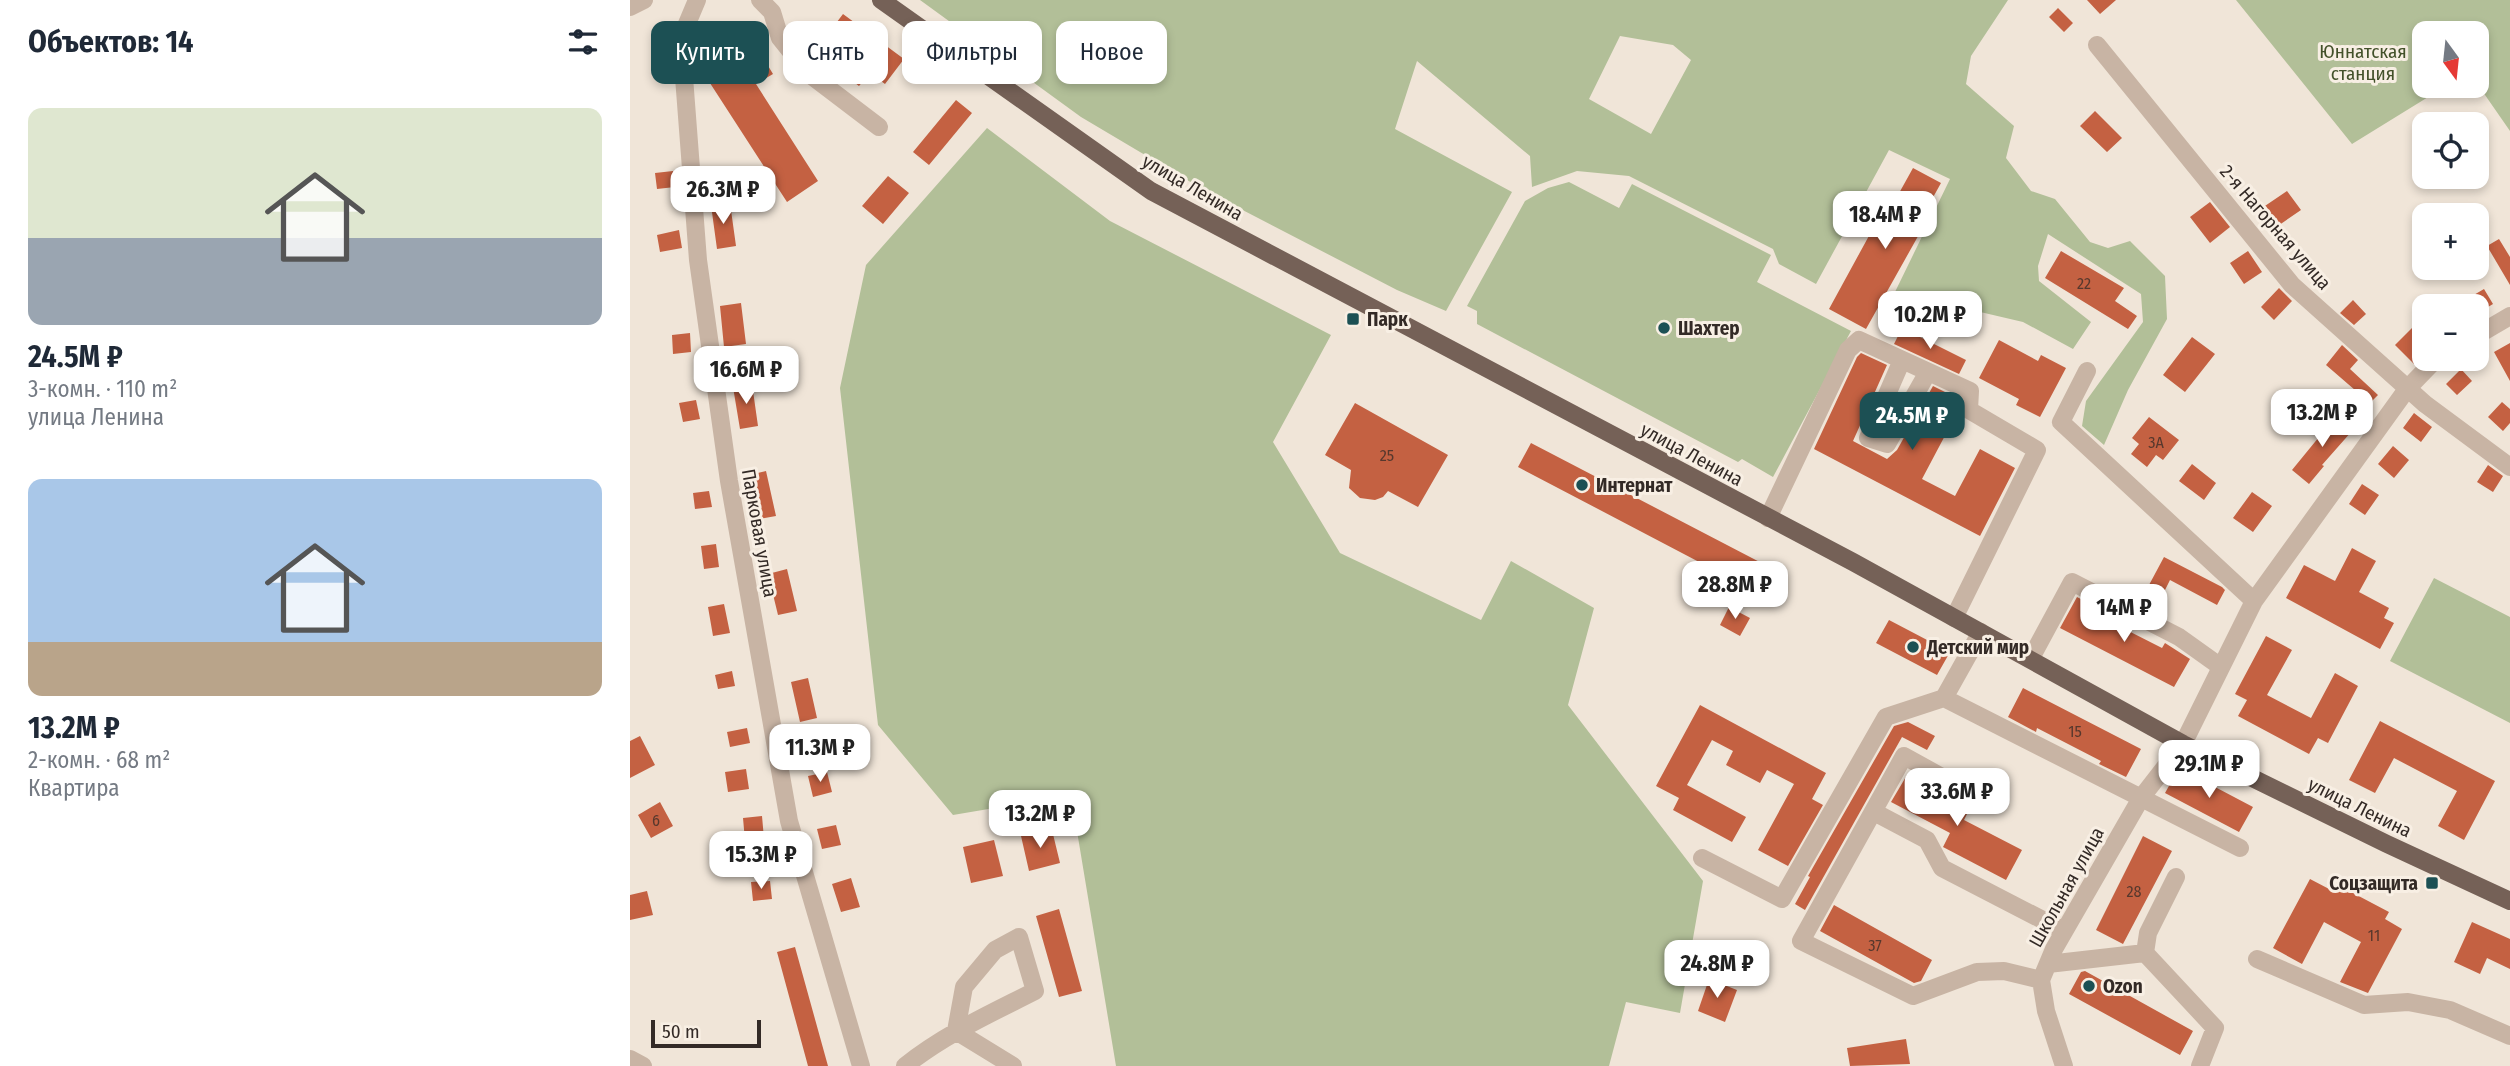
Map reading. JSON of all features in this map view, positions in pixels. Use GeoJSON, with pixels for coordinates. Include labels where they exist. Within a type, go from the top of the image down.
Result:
{"type":"FeatureCollection","features":[{"type":"Feature","properties":{"kind":"main road","name":"улица Ленина"},"geometry":{"type":"LineString","coordinates":[[881,0],[1151,191],[2031,658],[2183,744],[2510,901]]}},
{"type":"Feature","properties":{"kind":"street"},"geometry":{"type":"LineString","coordinates":[[630,7],[644,0]]}},
{"type":"Feature","properties":{"kind":"street","name":"Парковая улица"},"geometry":{"type":"LineString","coordinates":[[697,0],[681,38],[698,260],[729,481],[789,821],[861,1066]]}},
{"type":"Feature","properties":{"kind":"street"},"geometry":{"type":"LineString","coordinates":[[760,0],[772,12],[780,38],[808,73],[879,127]]}},
{"type":"Feature","properties":{"kind":"street","name":"2-я Нагорная улица"},"geometry":{"type":"LineString","coordinates":[[2097,45],[2292,285],[2407,389],[2510,467]]}},
{"type":"Feature","properties":{"kind":"street"},"geometry":{"type":"LineString","coordinates":[[2489,328],[2510,316]]}},
{"type":"Feature","properties":{"kind":"street"},"geometry":{"type":"LineString","coordinates":[[1768,518],[1848,350],[1859,340],[1970,391],[1969,410],[2037,450],[1954,618]]}},
{"type":"Feature","properties":{"kind":"street"},"geometry":{"type":"LineString","coordinates":[[1902,360],[1868,438],[1887,444],[1928,372]]}},
{"type":"Feature","properties":{"kind":"street"},"geometry":{"type":"LineString","coordinates":[[2087,371],[2061,422],[2254,601]]}},
{"type":"Feature","properties":{"kind":"street","name":"Школьная улица"},"geometry":{"type":"LineString","coordinates":[[2044,972],[2064,931],[2141,798],[2183,744],[2254,601],[2407,389],[2424,371]]}},
{"type":"Feature","properties":{"kind":"street"},"geometry":{"type":"LineString","coordinates":[[2031,658],[2071,582],[2179,637],[2221,667]]}},
{"type":"Feature","properties":{"kind":"street"},"geometry":{"type":"LineString","coordinates":[[1702,858],[1782,899],[1886,717],[1944,698],[1981,632]]}},
{"type":"Feature","properties":{"kind":"street"},"geometry":{"type":"LineString","coordinates":[[1944,698],[2240,848]]}},
{"type":"Feature","properties":{"kind":"street"},"geometry":{"type":"LineString","coordinates":[[1949,781],[1904,756],[1801,941],[1913,996],[1977,972],[2044,972],[2145,953]]}},
{"type":"Feature","properties":{"kind":"street"},"geometry":{"type":"LineString","coordinates":[[1874,812],[1927,840],[1942,868],[2064,931]]}},
{"type":"Feature","properties":{"kind":"street"},"geometry":{"type":"LineString","coordinates":[[2145,953],[2148,933],[2176,877]]}},
{"type":"Feature","properties":{"kind":"street"},"geometry":{"type":"LineString","coordinates":[[905,1066],[930,1046],[956,1031],[1035,991],[1019,937],[995,950],[964,987],[956,1031]]}},
{"type":"Feature","properties":{"kind":"street"},"geometry":{"type":"LineString","coordinates":[[2145,953],[2215,1028],[2200,1066]]}},
{"type":"Feature","properties":{"kind":"street"},"geometry":{"type":"LineString","coordinates":[[2257,959],[2364,1005],[2408,1002],[2450,1010],[2510,1036]]}},
{"type":"Feature","properties":{"kind":"street"},"geometry":{"type":"LineString","coordinates":[[2044,972],[2046,1011],[2064,1066]]}},
{"type":"Feature","properties":{"kind":"street"},"geometry":{"type":"LineString","coordinates":[[956,1031],[1013,1066]]}},
{"type":"Feature","properties":{"kind":"street"},"geometry":{"type":"LineString","coordinates":[[630,1059],[643,1066]]}},
{"type":"Feature","properties":{"kind":"green space"},"geometry":{"type":"Polygon","coordinates":[[[920,0],[2008,0],[1971,56],[1966,84],[2014,126],[2006,158],[2031,191],[2055,199],[2090,242],[2108,248],[2130,241],[2165,276],[2167,319],[2128,390],[2104,445],[2082,426],[2086,401],[2143,322],[2141,294],[2048,234],[2038,266],[2039,281],[2091,322],[2073,349],[2023,322],[1976,311],[1930,312],[1895,292],[1950,179],[1889,150],[1816,284],[1779,264],[1773,249],[1629,176],[1577,171],[1532,187],[1530,156],[1417,61],[1395,129],[1512,192],[1446,311],[1397,290],[1204,190],[1081,117],[1036,84],[1042,84],[1042,21],[949,21],[920,0]],[[1620,36],[1589,99],[1651,134],[1691,60],[1673,45],[1620,36]]]}},
{"type":"Feature","properties":{"kind":"green space","name":"Юннатская станция"},"geometry":{"type":"Polygon","coordinates":[[[2236,0],[2510,0],[2510,131],[2487,98],[2489,21],[2412,21],[2412,98],[2427,98],[2352,144],[2236,0]]]}},
{"type":"Feature","properties":{"kind":"green space"},"geometry":{"type":"Polygon","coordinates":[[[987,128],[1110,221],[1331,335],[1273,442],[1340,553],[1481,620],[1511,561],[1594,608],[1568,705],[1703,881],[1680,1013],[1626,1002],[1609,1066],[1116,1066],[1071,795],[953,815],[878,725],[840,388],[866,265],[987,128]]]}},
{"type":"Feature","properties":{"kind":"green space","name":"Шахтер"},"geometry":{"type":"Polygon","coordinates":[[[1569,182],[1619,208],[1632,184],[1771,255],[1757,282],[1851,331],[1773,477],[1742,459],[1738,462],[1477,324],[1477,311],[1467,306],[1525,201],[1548,188],[1569,182]]]}},
{"type":"Feature","properties":{"kind":"green space"},"geometry":{"type":"Polygon","coordinates":[[[2434,578],[2510,617],[2510,723],[2390,661],[2434,578]]]}},
{"type":"Feature","properties":{"kind":"building"},"geometry":{"type":"Polygon","coordinates":[[[2087,0],[2116,0],[2100,14],[2087,0]]]}},
{"type":"Feature","properties":{"kind":"building"},"geometry":{"type":"Polygon","coordinates":[[[2058,8],[2073,23],[2064,32],[2049,17],[2058,8]]]}},
{"type":"Feature","properties":{"kind":"building"},"geometry":{"type":"Polygon","coordinates":[[[843,14],[852,21],[838,21],[843,14]]]}},
{"type":"Feature","properties":{"kind":"building"},"geometry":{"type":"Polygon","coordinates":[[[888,47],[902,58],[902,62],[888,80],[888,47]]]}},
{"type":"Feature","properties":{"kind":"building"},"geometry":{"type":"Polygon","coordinates":[[[711,84],[756,84],[818,181],[787,202],[711,84]]]}},
{"type":"Feature","properties":{"kind":"building"},"geometry":{"type":"Polygon","coordinates":[[[956,100],[972,113],[929,165],[913,152],[956,100]]]}},
{"type":"Feature","properties":{"kind":"building"},"geometry":{"type":"Polygon","coordinates":[[[2095,111],[2122,138],[2107,152],[2080,126],[2095,111]]]}},
{"type":"Feature","properties":{"kind":"building"},"geometry":{"type":"Polygon","coordinates":[[[1913,168],[1941,183],[1921,219],[1926,222],[1866,329],[1829,309],[1888,201],[1893,204],[1913,168]]]}},
{"type":"Feature","properties":{"kind":"building"},"geometry":{"type":"Polygon","coordinates":[[[673,171],[675,187],[657,189],[655,173],[673,171]]]}},
{"type":"Feature","properties":{"kind":"building"},"geometry":{"type":"Polygon","coordinates":[[[888,176],[909,193],[883,224],[862,206],[888,176]]]}},
{"type":"Feature","properties":{"kind":"building"},"geometry":{"type":"Polygon","coordinates":[[[2287,191],[2301,210],[2272,230],[2259,210],[2287,191]]]}},
{"type":"Feature","properties":{"kind":"building"},"geometry":{"type":"Polygon","coordinates":[[[2210,202],[2230,227],[2210,243],[2190,217],[2210,202]]]}},
{"type":"Feature","properties":{"kind":"building"},"geometry":{"type":"Polygon","coordinates":[[[730,203],[736,246],[717,249],[711,205],[730,203]]]}},
{"type":"Feature","properties":{"kind":"building"},"geometry":{"type":"Polygon","coordinates":[[[679,230],[682,248],[660,252],[657,235],[679,230]]]}},
{"type":"Feature","properties":{"kind":"building"},"geometry":{"type":"Polygon","coordinates":[[[2499,239],[2510,257],[2510,285],[2489,249],[2489,245],[2499,239]]]}},
{"type":"Feature","properties":{"kind":"building"},"geometry":{"type":"Polygon","coordinates":[[[2061,251],[2124,288],[2115,301],[2137,316],[2128,329],[2045,278],[2061,251]]]}},
{"type":"Feature","properties":{"kind":"building"},"geometry":{"type":"Polygon","coordinates":[[[2248,251],[2262,272],[2244,284],[2230,263],[2248,251]]]}},
{"type":"Feature","properties":{"kind":"building"},"geometry":{"type":"Polygon","coordinates":[[[2279,288],[2292,301],[2274,320],[2261,307],[2279,288]]]}},
{"type":"Feature","properties":{"kind":"building"},"geometry":{"type":"Polygon","coordinates":[[[2353,300],[2366,314],[2354,325],[2340,313],[2353,300]]]}},
{"type":"Feature","properties":{"kind":"building"},"geometry":{"type":"Polygon","coordinates":[[[741,303],[746,344],[724,347],[720,306],[741,303]]]}},
{"type":"Feature","properties":{"kind":"building"},"geometry":{"type":"Polygon","coordinates":[[[1902,328],[1966,360],[1959,374],[1894,344],[1902,328]]]}},
{"type":"Feature","properties":{"kind":"building"},"geometry":{"type":"Polygon","coordinates":[[[2412,328],[2412,362],[2395,345],[2412,328]]]}},
{"type":"Feature","properties":{"kind":"building"},"geometry":{"type":"Polygon","coordinates":[[[690,333],[691,352],[673,354],[672,335],[690,333]]]}},
{"type":"Feature","properties":{"kind":"building"},"geometry":{"type":"Polygon","coordinates":[[[2192,337],[2215,354],[2185,392],[2163,375],[2192,337]]]}},
{"type":"Feature","properties":{"kind":"building"},"geometry":{"type":"Polygon","coordinates":[[[1999,340],[2038,361],[2041,355],[2066,368],[2040,417],[2016,405],[2019,399],[1979,378],[1999,340]]]}},
{"type":"Feature","properties":{"kind":"building"},"geometry":{"type":"Polygon","coordinates":[[[2510,343],[2510,381],[2494,352],[2510,343]]]}},
{"type":"Feature","properties":{"kind":"building"},"geometry":{"type":"Polygon","coordinates":[[[2342,345],[2358,360],[2350,369],[2378,395],[2370,403],[2326,365],[2342,345]]]}},
{"type":"Feature","properties":{"kind":"building"},"geometry":{"type":"Polygon","coordinates":[[[1861,353],[1887,365],[1853,441],[1887,459],[1897,450],[1933,386],[1949,394],[1947,398],[1958,404],[1958,411],[1922,479],[1955,496],[1980,449],[2015,468],[1980,536],[1814,449],[1861,353]]]}},
{"type":"Feature","properties":{"kind":"building"},"geometry":{"type":"Polygon","coordinates":[[[2459,371],[2463,371],[2472,381],[2457,395],[2446,384],[2459,371]]]}},
{"type":"Feature","properties":{"kind":"building"},"geometry":{"type":"Polygon","coordinates":[[[752,384],[758,426],[740,429],[733,387],[752,384]]]}},
{"type":"Feature","properties":{"kind":"building"},"geometry":{"type":"Polygon","coordinates":[[[696,400],[700,419],[683,422],[679,403],[696,400]]]}},
{"type":"Feature","properties":{"kind":"building"},"geometry":{"type":"Polygon","coordinates":[[[2502,402],[2510,409],[2510,423],[2503,431],[2488,417],[2502,402]]]}},
{"type":"Feature","properties":{"kind":"building"},"geometry":{"type":"Polygon","coordinates":[[[1355,403],[1448,455],[1418,507],[1388,491],[1375,500],[1360,498],[1349,488],[1351,470],[1325,455],[1355,403]]]}},
{"type":"Feature","properties":{"kind":"building"},"geometry":{"type":"Polygon","coordinates":[[[2414,413],[2432,427],[2421,442],[2403,428],[2414,413]]]}},
{"type":"Feature","properties":{"kind":"building"},"geometry":{"type":"Polygon","coordinates":[[[2333,414],[2352,431],[2309,484],[2292,470],[2319,437],[2315,434],[2333,414]]]}},
{"type":"Feature","properties":{"kind":"building"},"geometry":{"type":"Polygon","coordinates":[[[2149,417],[2179,440],[2163,460],[2156,455],[2147,467],[2131,454],[2139,444],[2132,438],[2149,417]]]}},
{"type":"Feature","properties":{"kind":"building"},"geometry":{"type":"Polygon","coordinates":[[[1531,443],[1775,570],[1762,595],[1518,467],[1531,443]]]}},
{"type":"Feature","properties":{"kind":"building"},"geometry":{"type":"Polygon","coordinates":[[[2393,446],[2409,460],[2394,478],[2378,464],[2393,446]]]}},
{"type":"Feature","properties":{"kind":"building"},"geometry":{"type":"Polygon","coordinates":[[[2192,464],[2216,483],[2204,500],[2179,481],[2192,464]]]}},
{"type":"Feature","properties":{"kind":"building"},"geometry":{"type":"Polygon","coordinates":[[[2488,465],[2503,476],[2493,492],[2477,482],[2488,465]]]}},
{"type":"Feature","properties":{"kind":"building"},"geometry":{"type":"Polygon","coordinates":[[[766,471],[776,516],[759,519],[749,475],[766,471]]]}},
{"type":"Feature","properties":{"kind":"building"},"geometry":{"type":"Polygon","coordinates":[[[2362,484],[2379,495],[2365,515],[2349,504],[2362,484]]]}},
{"type":"Feature","properties":{"kind":"building"},"geometry":{"type":"Polygon","coordinates":[[[709,491],[712,507],[695,509],[693,493],[709,491]]]}},
{"type":"Feature","properties":{"kind":"building"},"geometry":{"type":"Polygon","coordinates":[[[2252,492],[2272,506],[2253,532],[2233,518],[2252,492]]]}},
{"type":"Feature","properties":{"kind":"building"},"geometry":{"type":"Polygon","coordinates":[[[716,544],[719,567],[704,569],[701,546],[716,544]]]}},
{"type":"Feature","properties":{"kind":"building"},"geometry":{"type":"Polygon","coordinates":[[[2352,548],[2376,561],[2359,592],[2389,608],[2384,618],[2394,623],[2380,649],[2286,598],[2304,565],[2335,581],[2352,548]]]}},
{"type":"Feature","properties":{"kind":"building"},"geometry":{"type":"Polygon","coordinates":[[[2164,557],[2222,587],[2225,590],[2217,605],[2170,580],[2163,594],[2149,585],[2164,557]]]}},
{"type":"Feature","properties":{"kind":"building"},"geometry":{"type":"Polygon","coordinates":[[[787,569],[797,611],[778,615],[768,574],[787,569]]]}},
{"type":"Feature","properties":{"kind":"building"},"geometry":{"type":"Polygon","coordinates":[[[2077,597],[2100,609],[2097,615],[2162,648],[2165,643],[2190,659],[2174,687],[2060,628],[2077,597]]]}},
{"type":"Feature","properties":{"kind":"building"},"geometry":{"type":"Polygon","coordinates":[[[724,604],[730,633],[713,636],[708,607],[724,604]]]}},
{"type":"Feature","properties":{"kind":"building"},"geometry":{"type":"Polygon","coordinates":[[[1729,607],[1750,618],[1740,636],[1720,625],[1729,607]]]}},
{"type":"Feature","properties":{"kind":"building","name":"Детский мир"},"geometry":{"type":"Polygon","coordinates":[[[1889,620],[1950,652],[1937,675],[1876,643],[1889,620]]]}},
{"type":"Feature","properties":{"kind":"building"},"geometry":{"type":"Polygon","coordinates":[[[2266,636],[2292,650],[2267,695],[2311,718],[2335,673],[2358,686],[2328,743],[2318,738],[2309,754],[2238,716],[2247,700],[2235,694],[2266,636]]]}},
{"type":"Feature","properties":{"kind":"building"},"geometry":{"type":"Polygon","coordinates":[[[732,671],[735,686],[718,689],[715,675],[732,671]]]}},
{"type":"Feature","properties":{"kind":"building"},"geometry":{"type":"Polygon","coordinates":[[[808,678],[817,718],[800,722],[791,682],[808,678]]]}},
{"type":"Feature","properties":{"kind":"building"},"geometry":{"type":"Polygon","coordinates":[[[2023,688],[2141,749],[2126,777],[2037,728],[2036,732],[2008,717],[2023,688]]]}},
{"type":"Feature","properties":{"kind":"building"},"geometry":{"type":"Polygon","coordinates":[[[1700,705],[1826,773],[1812,799],[1823,805],[1788,866],[1758,850],[1794,784],[1767,770],[1760,783],[1726,765],[1733,751],[1712,740],[1687,785],[1746,817],[1732,842],[1673,810],[1679,798],[1656,786],[1700,705]]]}},
{"type":"Feature","properties":{"kind":"building"},"geometry":{"type":"Polygon","coordinates":[[[2380,721],[2495,781],[2464,840],[2438,826],[2457,791],[2394,758],[2375,793],[2349,780],[2380,721]]]}},
{"type":"Feature","properties":{"kind":"building"},"geometry":{"type":"Polygon","coordinates":[[[1908,722],[1935,736],[1927,750],[1902,737],[1805,910],[1795,904],[1810,877],[1808,876],[1894,726],[1908,722]]]}},
{"type":"Feature","properties":{"kind":"building"},"geometry":{"type":"Polygon","coordinates":[[[747,728],[750,743],[730,747],[727,732],[747,728]]]}},
{"type":"Feature","properties":{"kind":"building"},"geometry":{"type":"Polygon","coordinates":[[[640,736],[655,765],[630,778],[630,741],[640,736]]]}},
{"type":"Feature","properties":{"kind":"building"},"geometry":{"type":"Polygon","coordinates":[[[2179,768],[2253,807],[2239,832],[2165,793],[2179,768]]]}},
{"type":"Feature","properties":{"kind":"building"},"geometry":{"type":"Polygon","coordinates":[[[746,769],[749,789],[728,792],[725,772],[746,769]]]}},
{"type":"Feature","properties":{"kind":"building"},"geometry":{"type":"Polygon","coordinates":[[[827,772],[832,792],[813,797],[808,776],[827,772]]]}},
{"type":"Feature","properties":{"kind":"building"},"geometry":{"type":"Polygon","coordinates":[[[1907,775],[1970,808],[1964,820],[2022,850],[2006,880],[1943,847],[1950,833],[1891,802],[1907,775]]]}},
{"type":"Feature","properties":{"kind":"building"},"geometry":{"type":"Polygon","coordinates":[[[660,802],[673,826],[651,838],[638,815],[660,802]]]}},
{"type":"Feature","properties":{"kind":"building"},"geometry":{"type":"Polygon","coordinates":[[[762,816],[765,850],[746,852],[743,818],[762,816]]]}},
{"type":"Feature","properties":{"kind":"building"},"geometry":{"type":"Polygon","coordinates":[[[836,825],[841,845],[822,849],[817,829],[836,825]]]}},
{"type":"Feature","properties":{"kind":"building"},"geometry":{"type":"Polygon","coordinates":[[[1052,830],[1060,863],[1029,871],[1021,836],[1052,830]]]}},
{"type":"Feature","properties":{"kind":"building"},"geometry":{"type":"Polygon","coordinates":[[[2143,836],[2172,851],[2123,944],[2096,930],[2143,836]]]}},
{"type":"Feature","properties":{"kind":"building"},"geometry":{"type":"Polygon","coordinates":[[[994,840],[1003,876],[971,883],[963,847],[994,840]]]}},
{"type":"Feature","properties":{"kind":"building"},"geometry":{"type":"Polygon","coordinates":[[[851,878],[860,907],[841,912],[832,884],[851,878]]]}},
{"type":"Feature","properties":{"kind":"building"},"geometry":{"type":"Polygon","coordinates":[[[2310,879],[2331,890],[2334,883],[2389,912],[2385,919],[2402,929],[2368,993],[2340,982],[2361,942],[2324,922],[2302,964],[2273,948],[2310,879]]]}},
{"type":"Feature","properties":{"kind":"building"},"geometry":{"type":"Polygon","coordinates":[[[770,881],[772,899],[753,901],[751,882],[770,881]]]}},
{"type":"Feature","properties":{"kind":"building"},"geometry":{"type":"Polygon","coordinates":[[[647,891],[653,915],[630,920],[630,895],[647,891]]]}},
{"type":"Feature","properties":{"kind":"building"},"geometry":{"type":"Polygon","coordinates":[[[1834,905],[1932,960],[1921,981],[1914,983],[1820,931],[1834,905]]]}},
{"type":"Feature","properties":{"kind":"building"},"geometry":{"type":"Polygon","coordinates":[[[1059,909],[1082,991],[1059,997],[1036,916],[1059,909]]]}},
{"type":"Feature","properties":{"kind":"building"},"geometry":{"type":"Polygon","coordinates":[[[2472,922],[2510,939],[2510,969],[2487,958],[2480,974],[2454,962],[2472,922]]]}},
{"type":"Feature","properties":{"kind":"building"},"geometry":{"type":"Polygon","coordinates":[[[795,947],[828,1066],[808,1066],[777,952],[795,947]]]}},
{"type":"Feature","properties":{"kind":"building"},"geometry":{"type":"Polygon","coordinates":[[[2085,971],[2193,1031],[2180,1055],[2069,994],[2081,972],[2085,971]]]}},
{"type":"Feature","properties":{"kind":"building"},"geometry":{"type":"Polygon","coordinates":[[[1709,979],[1737,990],[1725,1022],[1698,1011],[1709,979]]]}},
{"type":"Feature","properties":{"kind":"building"},"geometry":{"type":"Polygon","coordinates":[[[1906,1039],[1910,1064],[1850,1066],[1847,1048],[1906,1039]]]}},
{"type":"Feature","properties":{"kind":"place","name":"Парк"},"geometry":{"type":"Point","coordinates":[1353,319]}},
{"type":"Feature","properties":{"kind":"place","name":"Шахтер"},"geometry":{"type":"Point","coordinates":[1664,328]}},
{"type":"Feature","properties":{"kind":"place","name":"Интернат"},"geometry":{"type":"Point","coordinates":[1582,485]}},
{"type":"Feature","properties":{"kind":"place","name":"Детский мир"},"geometry":{"type":"Point","coordinates":[1913,647]}},
{"type":"Feature","properties":{"kind":"place","name":"Соцзащита"},"geometry":{"type":"Point","coordinates":[2432,883]}},
{"type":"Feature","properties":{"kind":"place","name":"Ozon"},"geometry":{"type":"Point","coordinates":[2089,986]}}]}
